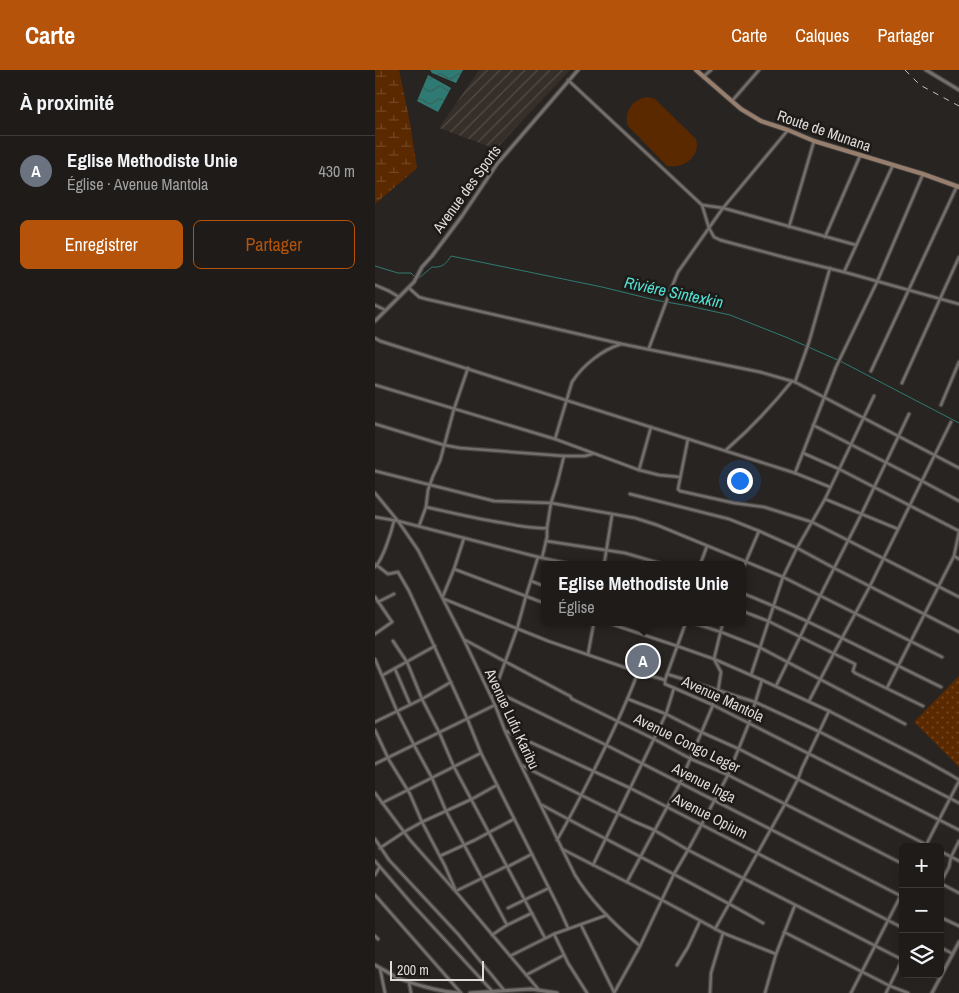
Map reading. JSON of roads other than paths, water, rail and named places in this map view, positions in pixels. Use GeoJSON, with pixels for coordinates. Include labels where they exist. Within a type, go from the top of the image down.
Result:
{"type":"FeatureCollection","features":[{"type":"Feature","properties":{"kind":"main road","name":"Route de Munana"},"geometry":{"type":"LineString","coordinates":[[696,70],[731,101],[761,121],[814,141],[958,186]]}},
{"type":"Feature","properties":{"kind":"street","name":"Avenue des Sports"},"geometry":{"type":"LineString","coordinates":[[375,321],[414,282],[422,267],[462,216],[497,164],[578,70]]}},
{"type":"Feature","properties":{"kind":"street"},"geometry":{"type":"LineString","coordinates":[[704,70],[707,73]]}},
{"type":"Feature","properties":{"kind":"street"},"geometry":{"type":"LineString","coordinates":[[703,77],[711,70]]}},
{"type":"Feature","properties":{"kind":"street"},"geometry":{"type":"LineString","coordinates":[[731,101],[759,70]]}},
{"type":"Feature","properties":{"kind":"street"},"geometry":{"type":"LineString","coordinates":[[926,70],[959,90]]}},
{"type":"Feature","properties":{"kind":"street"},"geometry":{"type":"LineString","coordinates":[[568,80],[701,205],[709,228],[715,237],[720,240],[959,304]]}},
{"type":"Feature","properties":{"kind":"street"},"geometry":{"type":"LineString","coordinates":[[649,349],[678,272],[723,208],[787,130]]}},
{"type":"Feature","properties":{"kind":"street"},"geometry":{"type":"LineString","coordinates":[[789,227],[814,141]]}},
{"type":"Feature","properties":{"kind":"street"},"geometry":{"type":"LineString","coordinates":[[825,237],[861,155]]}},
{"type":"Feature","properties":{"kind":"street"},"geometry":{"type":"LineString","coordinates":[[845,272],[893,165]]}},
{"type":"Feature","properties":{"kind":"street"},"geometry":{"type":"LineString","coordinates":[[795,473],[836,367],[877,282],[923,174]]}},
{"type":"Feature","properties":{"kind":"street"},"geometry":{"type":"LineString","coordinates":[[871,371],[958,186]]}},
{"type":"Feature","properties":{"kind":"street"},"geometry":{"type":"LineString","coordinates":[[701,205],[723,208],[856,245]]}},
{"type":"Feature","properties":{"kind":"street"},"geometry":{"type":"LineString","coordinates":[[902,383],[959,257]]}},
{"type":"Feature","properties":{"kind":"street"},"geometry":{"type":"LineString","coordinates":[[726,450],[749,430],[794,381],[809,342],[830,268]]}},
{"type":"Feature","properties":{"kind":"street"},"geometry":{"type":"LineString","coordinates":[[375,285],[399,297]]}},
{"type":"Feature","properties":{"kind":"street"},"geometry":{"type":"LineString","coordinates":[[409,288],[419,297],[426,299],[794,381],[959,468]]}},
{"type":"Feature","properties":{"kind":"street"},"geometry":{"type":"LineString","coordinates":[[375,305],[385,310]]}},
{"type":"Feature","properties":{"kind":"street"},"geometry":{"type":"LineString","coordinates":[[375,338],[726,450],[830,487]]}},
{"type":"Feature","properties":{"kind":"street"},"geometry":{"type":"LineString","coordinates":[[555,440],[572,382],[586,366],[608,349],[622,344]]}},
{"type":"Feature","properties":{"kind":"street"},"geometry":{"type":"LineString","coordinates":[[941,405],[959,362]]}},
{"type":"Feature","properties":{"kind":"street"},"geometry":{"type":"LineString","coordinates":[[419,527],[426,507],[430,485],[440,461],[454,409],[468,368]]}},
{"type":"Feature","properties":{"kind":"street"},"geometry":{"type":"LineString","coordinates":[[375,386],[555,440],[639,470],[659,475],[680,477]]}},
{"type":"Feature","properties":{"kind":"street"},"geometry":{"type":"LineString","coordinates":[[751,674],[783,577],[825,499],[874,396]]}},
{"type":"Feature","properties":{"kind":"street"},"geometry":{"type":"LineString","coordinates":[[776,686],[909,414]]}},
{"type":"Feature","properties":{"kind":"street"},"geometry":{"type":"LineString","coordinates":[[809,702],[833,653],[870,586],[951,422]]}},
{"type":"Feature","properties":{"kind":"street"},"geometry":{"type":"LineString","coordinates":[[375,424],[460,448],[564,456],[594,454]]}},
{"type":"Feature","properties":{"kind":"street"},"geometry":{"type":"LineString","coordinates":[[813,425],[959,501]]}},
{"type":"Feature","properties":{"kind":"street"},"geometry":{"type":"LineString","coordinates":[[639,470],[651,427]]}},
{"type":"Feature","properties":{"kind":"street"},"geometry":{"type":"LineString","coordinates":[[688,439],[678,490],[764,508],[812,522],[959,597]]}},
{"type":"Feature","properties":{"kind":"street"},"geometry":{"type":"LineString","coordinates":[[803,453],[839,469],[959,531],[954,556],[887,688]]}},
{"type":"Feature","properties":{"kind":"street"},"geometry":{"type":"LineString","coordinates":[[492,698],[517,629],[525,596],[546,541],[551,503],[564,456]]}},
{"type":"Feature","properties":{"kind":"street"},"geometry":{"type":"LineString","coordinates":[[375,470],[501,502],[551,503],[635,518],[657,524],[743,561]]}},
{"type":"Feature","properties":{"kind":"street","name":"Avenue Lufu Karibu"},"geometry":{"type":"LineString","coordinates":[[375,493],[399,521],[418,550],[492,698],[521,765],[557,840],[582,886],[607,916],[640,946]]}},
{"type":"Feature","properties":{"kind":"street"},"geometry":{"type":"LineString","coordinates":[[630,494],[729,519],[759,531],[797,548],[959,632]]}},
{"type":"Feature","properties":{"kind":"street"},"geometry":{"type":"LineString","coordinates":[[825,499],[898,529]]}},
{"type":"Feature","properties":{"kind":"street"},"geometry":{"type":"LineString","coordinates":[[426,507],[523,527],[547,528]]}},
{"type":"Feature","properties":{"kind":"street"},"geometry":{"type":"LineString","coordinates":[[605,561],[612,515]]}},
{"type":"Feature","properties":{"kind":"street"},"geometry":{"type":"LineString","coordinates":[[375,517],[399,521],[555,561]]}},
{"type":"Feature","properties":{"kind":"street"},"geometry":{"type":"LineString","coordinates":[[394,521],[376,565],[388,574],[399,573],[409,591],[481,753],[568,928]]}},
{"type":"Feature","properties":{"kind":"street"},"geometry":{"type":"LineString","coordinates":[[745,561],[759,531]]}},
{"type":"Feature","properties":{"kind":"street"},"geometry":{"type":"LineString","coordinates":[[443,598],[464,538]]}},
{"type":"Feature","properties":{"kind":"street"},"geometry":{"type":"LineString","coordinates":[[546,541],[625,553],[652,561]]}},
{"type":"Feature","properties":{"kind":"street"},"geometry":{"type":"LineString","coordinates":[[701,561],[707,546]]}},
{"type":"Feature","properties":{"kind":"street"},"geometry":{"type":"LineString","coordinates":[[954,556],[959,559]]}},
{"type":"Feature","properties":{"kind":"street"},"geometry":{"type":"LineString","coordinates":[[746,562],[783,577],[942,657]]}},
{"type":"Feature","properties":{"kind":"street"},"geometry":{"type":"LineString","coordinates":[[454,569],[541,602]]}},
{"type":"Feature","properties":{"kind":"street"},"geometry":{"type":"LineString","coordinates":[[531,581],[541,585]]}},
{"type":"Feature","properties":{"kind":"street"},"geometry":{"type":"LineString","coordinates":[[378,602],[394,594]]}},
{"type":"Feature","properties":{"kind":"street"},"geometry":{"type":"LineString","coordinates":[[746,595],[808,621],[941,687]]}},
{"type":"Feature","properties":{"kind":"street"},"geometry":{"type":"LineString","coordinates":[[375,597],[392,622],[375,634]]}},
{"type":"Feature","properties":{"kind":"street","name":"Avenue Mantola"},"geometry":{"type":"LineString","coordinates":[[443,598],[548,641],[665,680],[665,684],[713,705],[959,830]]}},
{"type":"Feature","properties":{"kind":"street"},"geometry":{"type":"LineString","coordinates":[[746,612],[769,621],[855,664],[853,671],[855,673],[923,706]]}},
{"type":"Feature","properties":{"kind":"street"},"geometry":{"type":"LineString","coordinates":[[588,654],[593,626]]}},
{"type":"Feature","properties":{"kind":"street"},"geometry":{"type":"LineString","coordinates":[[617,626],[715,659],[751,674],[829,711],[951,775],[959,781],[928,843]]}},
{"type":"Feature","properties":{"kind":"street"},"geometry":{"type":"LineString","coordinates":[[665,680],[684,626]]}},
{"type":"Feature","properties":{"kind":"street"},"geometry":{"type":"LineString","coordinates":[[702,626],[721,632],[788,662],[905,724]]}},
{"type":"Feature","properties":{"kind":"street"},"geometry":{"type":"LineString","coordinates":[[627,882],[680,783],[713,705],[718,691],[721,672],[715,659],[722,626]]}},
{"type":"Feature","properties":{"kind":"street"},"geometry":{"type":"LineString","coordinates":[[393,640],[407,662],[454,767],[545,938]]}},
{"type":"Feature","properties":{"kind":"street","name":"Avenue Congo Leger"},"geometry":{"type":"LineString","coordinates":[[464,640],[570,696],[572,699],[899,862]]}},
{"type":"Feature","properties":{"kind":"street"},"geometry":{"type":"LineString","coordinates":[[383,675],[435,646]]}},
{"type":"Feature","properties":{"kind":"street"},"geometry":{"type":"LineString","coordinates":[[375,659],[397,711],[432,778],[446,811],[507,925]]}},
{"type":"Feature","properties":{"kind":"street"},"geometry":{"type":"LineString","coordinates":[[395,669],[410,705]]}},
{"type":"Feature","properties":{"kind":"street"},"geometry":{"type":"LineString","coordinates":[[557,840],[607,745],[628,699],[637,672]]}},
{"type":"Feature","properties":{"kind":"street"},"geometry":{"type":"LineString","coordinates":[[667,674],[755,702],[820,732],[959,803]]}},
{"type":"Feature","properties":{"kind":"street"},"geometry":{"type":"LineString","coordinates":[[614,993],[640,946],[674,874],[728,776],[749,723],[762,680]]}},
{"type":"Feature","properties":{"kind":"street"},"geometry":{"type":"LineString","coordinates":[[375,722],[422,699],[451,682]]}},
{"type":"Feature","properties":{"kind":"street"},"geometry":{"type":"LineString","coordinates":[[593,864],[666,714],[674,688]]}},
{"type":"Feature","properties":{"kind":"street","name":"Avenue Inga"},"geometry":{"type":"LineString","coordinates":[[495,691],[607,745],[899,894]]}},
{"type":"Feature","properties":{"kind":"street"},"geometry":{"type":"LineString","coordinates":[[628,699],[666,714],[739,749],[920,843]]}},
{"type":"Feature","properties":{"kind":"street"},"geometry":{"type":"LineString","coordinates":[[375,764],[495,705]]}},
{"type":"Feature","properties":{"kind":"street"},"geometry":{"type":"LineString","coordinates":[[715,929],[798,780],[829,711]]}},
{"type":"Feature","properties":{"kind":"street"},"geometry":{"type":"LineString","coordinates":[[375,730],[407,790],[456,892]]}},
{"type":"Feature","properties":{"kind":"street","name":"Avenue Opium"},"geometry":{"type":"LineString","coordinates":[[505,730],[630,788],[899,926]]}},
{"type":"Feature","properties":{"kind":"street"},"geometry":{"type":"LineString","coordinates":[[382,803],[481,753]]}},
{"type":"Feature","properties":{"kind":"street"},"geometry":{"type":"LineString","coordinates":[[521,765],[617,814],[655,830],[688,850],[795,906],[899,957]]}},
{"type":"Feature","properties":{"kind":"street"},"geometry":{"type":"LineString","coordinates":[[380,848],[422,822],[497,785]]}},
{"type":"Feature","properties":{"kind":"street"},"geometry":{"type":"LineString","coordinates":[[375,793],[410,840],[540,991]]}},
{"type":"Feature","properties":{"kind":"street"},"geometry":{"type":"LineString","coordinates":[[540,805],[674,874],[763,923]]}},
{"type":"Feature","properties":{"kind":"street"},"geometry":{"type":"LineString","coordinates":[[440,856],[514,820]]}},
{"type":"Feature","properties":{"kind":"street"},"geometry":{"type":"LineString","coordinates":[[375,839],[397,869],[458,934],[505,991]]}},
{"type":"Feature","properties":{"kind":"street"},"geometry":{"type":"LineString","coordinates":[[944,876],[959,841]]}},
{"type":"Feature","properties":{"kind":"street"},"geometry":{"type":"LineString","coordinates":[[561,848],[723,933],[776,954]]}},
{"type":"Feature","properties":{"kind":"street"},"geometry":{"type":"LineString","coordinates":[[456,892],[532,854]]}},
{"type":"Feature","properties":{"kind":"street"},"geometry":{"type":"LineString","coordinates":[[944,854],[959,861]]}},
{"type":"Feature","properties":{"kind":"street"},"geometry":{"type":"LineString","coordinates":[[375,861],[493,992]]}},
{"type":"Feature","properties":{"kind":"street"},"geometry":{"type":"LineString","coordinates":[[375,875],[379,867]]}},
{"type":"Feature","properties":{"kind":"street"},"geometry":{"type":"LineString","coordinates":[[944,885],[959,894]]}},
{"type":"Feature","properties":{"kind":"street"},"geometry":{"type":"LineString","coordinates":[[508,908],[549,888]]}},
{"type":"Feature","properties":{"kind":"street"},"geometry":{"type":"LineString","coordinates":[[375,895],[460,993]]}},
{"type":"Feature","properties":{"kind":"street"},"geometry":{"type":"LineString","coordinates":[[851,993],[899,901]]}},
{"type":"Feature","properties":{"kind":"street"},"geometry":{"type":"LineString","coordinates":[[765,993],[776,954],[795,906]]}},
{"type":"Feature","properties":{"kind":"street"},"geometry":{"type":"LineString","coordinates":[[492,935],[507,925],[532,913]]}},
{"type":"Feature","properties":{"kind":"street"},"geometry":{"type":"LineString","coordinates":[[510,956],[568,928],[607,916]]}},
{"type":"Feature","properties":{"kind":"street"},"geometry":{"type":"LineString","coordinates":[[944,918],[959,926]]}},
{"type":"Feature","properties":{"kind":"street"},"geometry":{"type":"LineString","coordinates":[[677,965],[700,921]]}},
{"type":"Feature","properties":{"kind":"street"},"geometry":{"type":"LineString","coordinates":[[581,925],[614,993]]}},
{"type":"Feature","properties":{"kind":"street"},"geometry":{"type":"LineString","coordinates":[[784,932],[907,993]]}},
{"type":"Feature","properties":{"kind":"street"},"geometry":{"type":"LineString","coordinates":[[710,993],[711,973],[723,933]]}},
{"type":"Feature","properties":{"kind":"street"},"geometry":{"type":"LineString","coordinates":[[554,934],[564,955],[587,993]]}},
{"type":"Feature","properties":{"kind":"street"},"geometry":{"type":"LineString","coordinates":[[375,936],[378,939]]}},
{"type":"Feature","properties":{"kind":"street"},"geometry":{"type":"LineString","coordinates":[[944,971],[959,942]]}},
{"type":"Feature","properties":{"kind":"street"},"geometry":{"type":"LineString","coordinates":[[944,949],[953,954]]}},
{"type":"Feature","properties":{"kind":"street"},"geometry":{"type":"LineString","coordinates":[[526,975],[564,955]]}},
{"type":"Feature","properties":{"kind":"street"},"geometry":{"type":"LineString","coordinates":[[375,965],[398,977],[439,991],[460,993]]}},
{"type":"Feature","properties":{"kind":"street"},"geometry":{"type":"LineString","coordinates":[[886,993],[899,967]]}},
{"type":"Feature","properties":{"kind":"street"},"geometry":{"type":"LineString","coordinates":[[380,968],[385,993]]}},
{"type":"Feature","properties":{"kind":"street"},"geometry":{"type":"LineString","coordinates":[[932,993],[940,978]]}},
{"type":"Feature","properties":{"kind":"street"},"geometry":{"type":"LineString","coordinates":[[409,981],[411,993]]}},
{"type":"Feature","properties":{"kind":"street"},"geometry":{"type":"LineString","coordinates":[[470,993],[540,991],[557,993]]}},
{"type":"Feature","properties":{"kind":"water"},"geometry":{"type":"Polygon","coordinates":[[[430,70],[463,70],[456,83],[432,73],[430,70]]]}},
{"type":"Feature","properties":{"kind":"water"},"geometry":{"type":"Polygon","coordinates":[[[428,75],[451,88],[438,112],[417,101],[428,75]]]}},
{"type":"Feature","properties":{"kind":"waterway","name":"Riviére Sintexkin"},"geometry":{"type":"LineString","coordinates":[[375,266],[398,273],[411,273],[419,278],[432,267],[443,265],[451,256],[730,315],[842,362],[959,423]]}},
{"type":"Feature","properties":{"kind":"railway"},"geometry":{"type":"LineString","coordinates":[[905,70],[920,85],[959,106]]}},
{"type":"Feature","properties":{"kind":"place","name":"Eglise Methodiste Unie"},"geometry":{"type":"Point","coordinates":[643,661]}}]}
